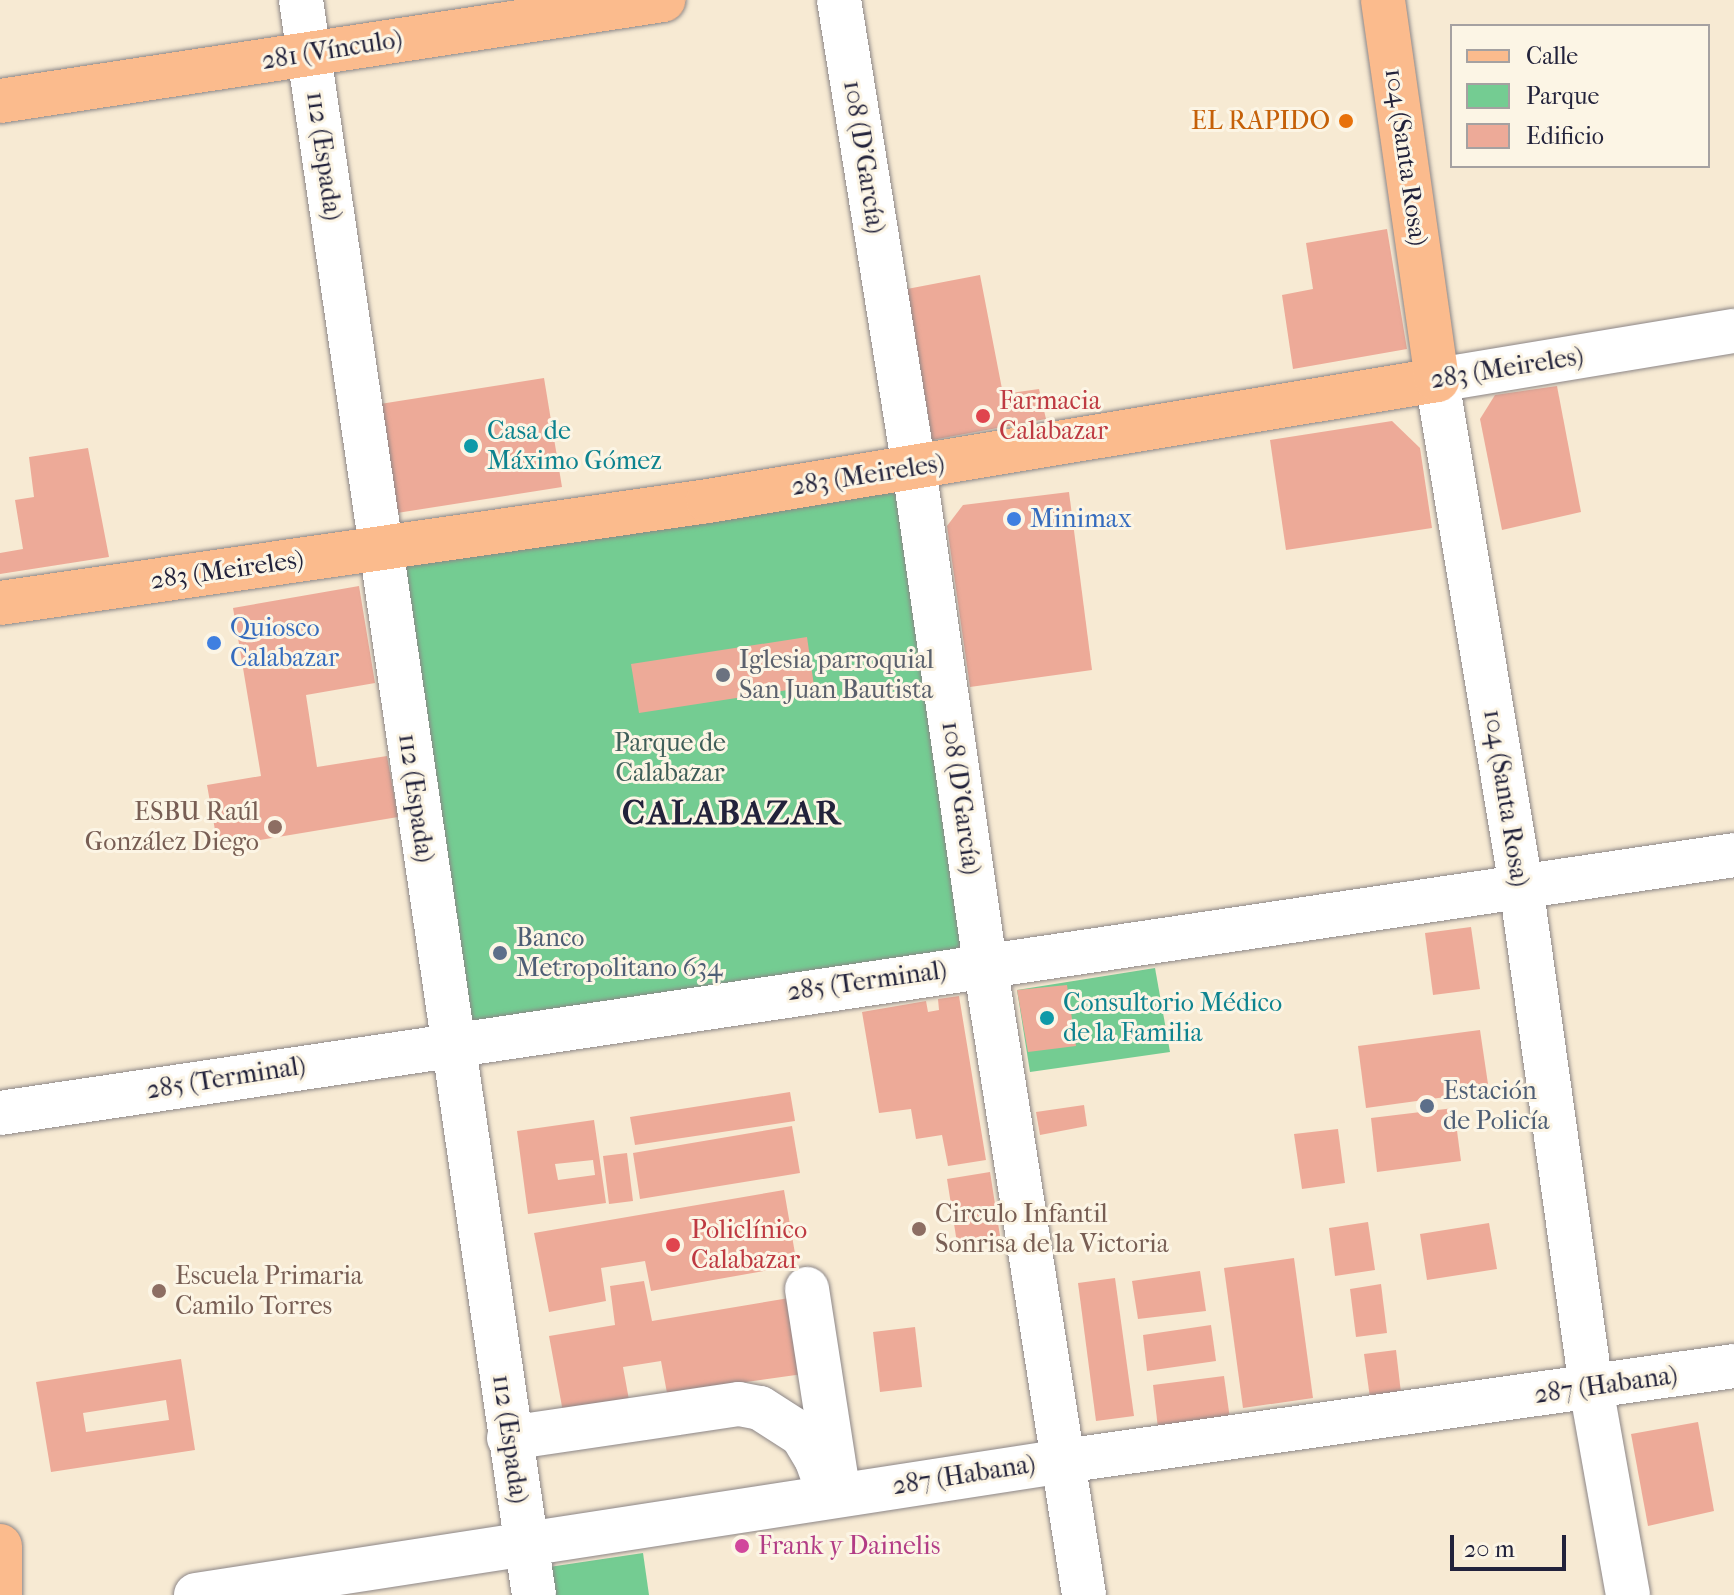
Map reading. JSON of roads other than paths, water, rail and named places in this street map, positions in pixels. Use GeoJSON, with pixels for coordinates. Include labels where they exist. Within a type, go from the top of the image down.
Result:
{"type":"FeatureCollection","features":[{"type":"Feature","properties":{"kind":"main road","name":"281 (Vínculo)"},"geometry":{"type":"LineString","coordinates":[[0,101],[663,0]]}},
{"type":"Feature","properties":{"kind":"main road","name":"104 (Santa Rosa)"},"geometry":{"type":"LineString","coordinates":[[1383,0],[1437,380]]}},
{"type":"Feature","properties":{"kind":"main road","name":"283 (Meireles)"},"geometry":{"type":"LineString","coordinates":[[0,603],[914,468],[1437,380]]}},
{"type":"Feature","properties":{"kind":"main road"},"geometry":{"type":"LineString","coordinates":[[0,1546],[0,1595]]}},
{"type":"Feature","properties":{"kind":"street","name":"112 (Espada)"},"geometry":{"type":"LineString","coordinates":[[301,0],[534,1595]]}},
{"type":"Feature","properties":{"kind":"street","name":"108 (D'García)"},"geometry":{"type":"LineString","coordinates":[[839,0],[914,468],[985,964],[1084,1595]]}},
{"type":"Feature","properties":{"kind":"street","name":"283 (Meireles)"},"geometry":{"type":"LineString","coordinates":[[1437,380],[1734,331]]}},
{"type":"Feature","properties":{"kind":"street","name":"104 (Santa Rosa)"},"geometry":{"type":"LineString","coordinates":[[1437,380],[1521,886],[1591,1387],[1628,1595]]}},
{"type":"Feature","properties":{"kind":"street","name":"285 (Terminal)"},"geometry":{"type":"LineString","coordinates":[[0,1113],[452,1043],[1734,855]]}},
{"type":"Feature","properties":{"kind":"street"},"geometry":{"type":"LineString","coordinates":[[807,1289],[835,1495]]}},
{"type":"Feature","properties":{"kind":"street","name":"287 (Habana)"},"geometry":{"type":"LineString","coordinates":[[196,1595],[525,1541],[1734,1366]]}},
{"type":"Feature","properties":{"kind":"street"},"geometry":{"type":"LineString","coordinates":[[509,1438],[739,1404],[760,1408],[802,1435],[835,1495]]}},
{"type":"Feature","properties":{"kind":"place","name":"EL RAPIDO"},"geometry":{"type":"Point","coordinates":[1346,121]}},
{"type":"Feature","properties":{"kind":"place","name":"Farmacia Calabazar"},"geometry":{"type":"Point","coordinates":[983,416]}},
{"type":"Feature","properties":{"kind":"place","name":"Casa de Máximo Gómez"},"geometry":{"type":"Point","coordinates":[471,446]}},
{"type":"Feature","properties":{"kind":"place","name":"Minimax"},"geometry":{"type":"Point","coordinates":[1014,519]}},
{"type":"Feature","properties":{"kind":"place","name":"Quiosco Calabazar"},"geometry":{"type":"Point","coordinates":[214,643]}},
{"type":"Feature","properties":{"kind":"place","name":"Iglesia parroquial San Juan Bautista"},"geometry":{"type":"Point","coordinates":[723,675]}},
{"type":"Feature","properties":{"kind":"place","name":"ESBU Raúl González Diego"},"geometry":{"type":"Point","coordinates":[275,827]}},
{"type":"Feature","properties":{"kind":"place","name":"Banco Metropolitano 634"},"geometry":{"type":"Point","coordinates":[500,953]}},
{"type":"Feature","properties":{"kind":"place","name":"Consultorio Médico de la Familia"},"geometry":{"type":"Point","coordinates":[1047,1018]}},
{"type":"Feature","properties":{"kind":"place","name":"Estación de Policía"},"geometry":{"type":"Point","coordinates":[1427,1106]}},
{"type":"Feature","properties":{"kind":"place","name":"Circulo Infantil Sonrisa de la Victoria"},"geometry":{"type":"Point","coordinates":[919,1229]}},
{"type":"Feature","properties":{"kind":"place","name":"Policlínico Calabazar"},"geometry":{"type":"Point","coordinates":[673,1245]}},
{"type":"Feature","properties":{"kind":"place","name":"Escuela Primaria Camilo Torres"},"geometry":{"type":"Point","coordinates":[159,1291]}},
{"type":"Feature","properties":{"kind":"place","name":"Frank y Dainelis"},"geometry":{"type":"Point","coordinates":[742,1546]}},
{"type":"Feature","properties":{"kind":"district","name":"CALABAZAR"},"geometry":{"type":"Point","coordinates":[732,814]}},
{"type":"Feature","properties":{"kind":"park label","name":"Parque de Calabazar"},"geometry":{"type":"Point","coordinates":[670,758]}}]}
